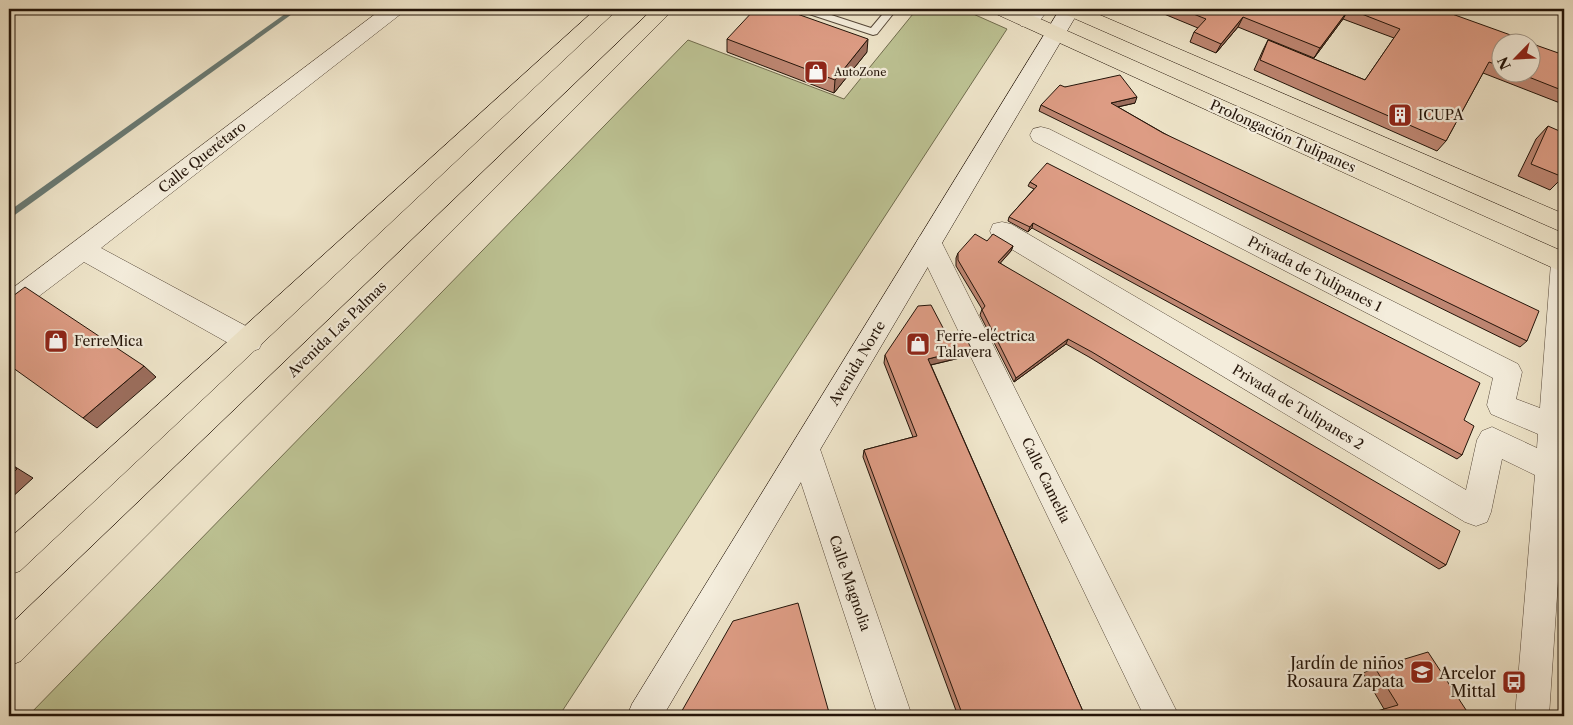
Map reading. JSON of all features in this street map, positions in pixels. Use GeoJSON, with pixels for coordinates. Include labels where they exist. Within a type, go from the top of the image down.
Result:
{"type":"FeatureCollection","features":[{"type":"Feature","properties":{"kind":"main road"},"geometry":{"type":"LineString","coordinates":[[9,560],[608,9]]}},
{"type":"Feature","properties":{"kind":"main road","name":"Avenida Las Palmas"},"geometry":{"type":"LineString","coordinates":[[9,649],[664,9]]}},
{"type":"Feature","properties":{"kind":"main road","name":"Prolongación Tulipanes"},"geometry":{"type":"LineString","coordinates":[[1001,9],[1033,15],[1056,34],[1564,263]]}},
{"type":"Feature","properties":{"kind":"main road"},"geometry":{"type":"LineString","coordinates":[[1070,9],[1564,224]]}},
{"type":"Feature","properties":{"kind":"main road"},"geometry":{"type":"LineString","coordinates":[[1284,137],[1299,108]]}},
{"type":"Feature","properties":{"kind":"street","name":"Calle Querétaro"},"geometry":{"type":"LineString","coordinates":[[9,305],[395,9]]}},
{"type":"Feature","properties":{"kind":"street","name":"Avenida Norte"},"geometry":{"type":"LineString","coordinates":[[645,716],[1070,9]]}},
{"type":"Feature","properties":{"kind":"street","name":"Privada de Tulipanes 1"},"geometry":{"type":"LineString","coordinates":[[1041,135],[1508,372],[1501,405]]}},
{"type":"Feature","properties":{"kind":"street","name":"Privada de Tulipanes 2"},"geometry":{"type":"LineString","coordinates":[[1002,231],[1476,512],[1492,440]]}},
{"type":"Feature","properties":{"kind":"street","name":"Calle Camelia"},"geometry":{"type":"LineString","coordinates":[[929,243],[1162,716]]}},
{"type":"Feature","properties":{"kind":"street"},"geometry":{"type":"LineString","coordinates":[[82,249],[249,340]]}},
{"type":"Feature","properties":{"kind":"street"},"geometry":{"type":"LineString","coordinates":[[1539,708],[1555,552],[1550,468],[1564,263]]}},
{"type":"Feature","properties":{"kind":"street"},"geometry":{"type":"LineString","coordinates":[[1550,468],[1492,440],[1501,405],[1554,427]]}},
{"type":"Feature","properties":{"kind":"street","name":"Calle Magnolia"},"geometry":{"type":"LineString","coordinates":[[805,449],[895,716]]}},
{"type":"Feature","properties":{"kind":"lane"},"geometry":{"type":"LineString","coordinates":[[804,9],[873,32],[892,9]]}},
{"type":"Feature","properties":{"kind":"green space"},"geometry":{"type":"Polygon","coordinates":[[[917,9],[962,9],[1007,29],[559,716],[28,716],[688,40],[844,99],[917,9]]]}},
{"type":"Feature","properties":{"kind":"building","name":"AutoZone"},"geometry":{"type":"Polygon","coordinates":[[[755,9],[783,9],[868,39],[835,80],[727,39],[755,9]]]}},
{"type":"Feature","properties":{"kind":"building"},"geometry":{"type":"Polygon","coordinates":[[[1181,9],[1349,9],[1320,48],[1243,17],[1221,44],[1194,32],[1206,19],[1181,9]]]}},
{"type":"Feature","properties":{"kind":"building"},"geometry":{"type":"Polygon","coordinates":[[[1349,9],[1442,9],[1502,32],[1490,32],[1490,62],[1446,141],[1260,60],[1268,40],[1365,80],[1400,29],[1349,9]]]}},
{"type":"Feature","properties":{"kind":"building"},"geometry":{"type":"Polygon","coordinates":[[[1540,47],[1564,55],[1564,91],[1540,82],[1540,47]]]}},
{"type":"Feature","properties":{"kind":"building"},"geometry":{"type":"Polygon","coordinates":[[[1120,75],[1137,97],[1111,103],[1163,133],[1539,311],[1527,341],[1041,105],[1060,85],[1065,87],[1120,75]]]}},
{"type":"Feature","properties":{"kind":"building"},"geometry":{"type":"Polygon","coordinates":[[[1548,126],[1564,133],[1563,177],[1531,164],[1548,126]]]}},
{"type":"Feature","properties":{"kind":"building"},"geometry":{"type":"Polygon","coordinates":[[[1047,163],[1480,383],[1464,420],[1474,426],[1462,455],[1033,223],[1030,227],[1009,217],[1037,186],[1030,182],[1047,163]]]}},
{"type":"Feature","properties":{"kind":"building"},"geometry":{"type":"Polygon","coordinates":[[[975,234],[987,241],[993,234],[1013,246],[998,262],[1460,531],[1446,565],[1068,339],[1016,378],[982,310],[985,306],[958,260],[958,253],[975,234]]]}},
{"type":"Feature","properties":{"kind":"building","name":"FerreMica"},"geometry":{"type":"Polygon","coordinates":[[[25,287],[144,366],[83,418],[9,365],[9,299],[25,287]]]}},
{"type":"Feature","properties":{"kind":"building"},"geometry":{"type":"Polygon","coordinates":[[[931,305],[951,343],[962,330],[971,348],[928,359],[1085,716],[963,716],[864,450],[917,436],[885,355],[918,306],[931,305]]]}},
{"type":"Feature","properties":{"kind":"building"},"geometry":{"type":"Polygon","coordinates":[[[9,464],[17,469],[9,476],[9,464]]]}},
{"type":"Feature","properties":{"kind":"building"},"geometry":{"type":"Polygon","coordinates":[[[798,603],[830,716],[679,716],[733,621],[798,603]]]}},
{"type":"Feature","properties":{"kind":"building"},"geometry":{"type":"Polygon","coordinates":[[[1428,652],[1470,716],[1360,716],[1398,705],[1375,668],[1428,652]]]}},
{"type":"Feature","properties":{"kind":"waterway"},"geometry":{"type":"LineString","coordinates":[[9,215],[296,9]]}},
{"type":"Feature","properties":{"kind":"place","name":"AutoZone"},"geometry":{"type":"Point","coordinates":[816,72]}},
{"type":"Feature","properties":{"kind":"place","name":"ICUPA"},"geometry":{"type":"Point","coordinates":[1400,115]}},
{"type":"Feature","properties":{"kind":"place","name":"FerreMica"},"geometry":{"type":"Point","coordinates":[56,341]}},
{"type":"Feature","properties":{"kind":"place","name":"Ferre-eléctrica Talavera"},"geometry":{"type":"Point","coordinates":[918,344]}},
{"type":"Feature","properties":{"kind":"place","name":"Jardín de niños Rosaura Zapata"},"geometry":{"type":"Point","coordinates":[1422,672]}},
{"type":"Feature","properties":{"kind":"place","name":"Arcelor Mittal"},"geometry":{"type":"Point","coordinates":[1514,682]}}]}
